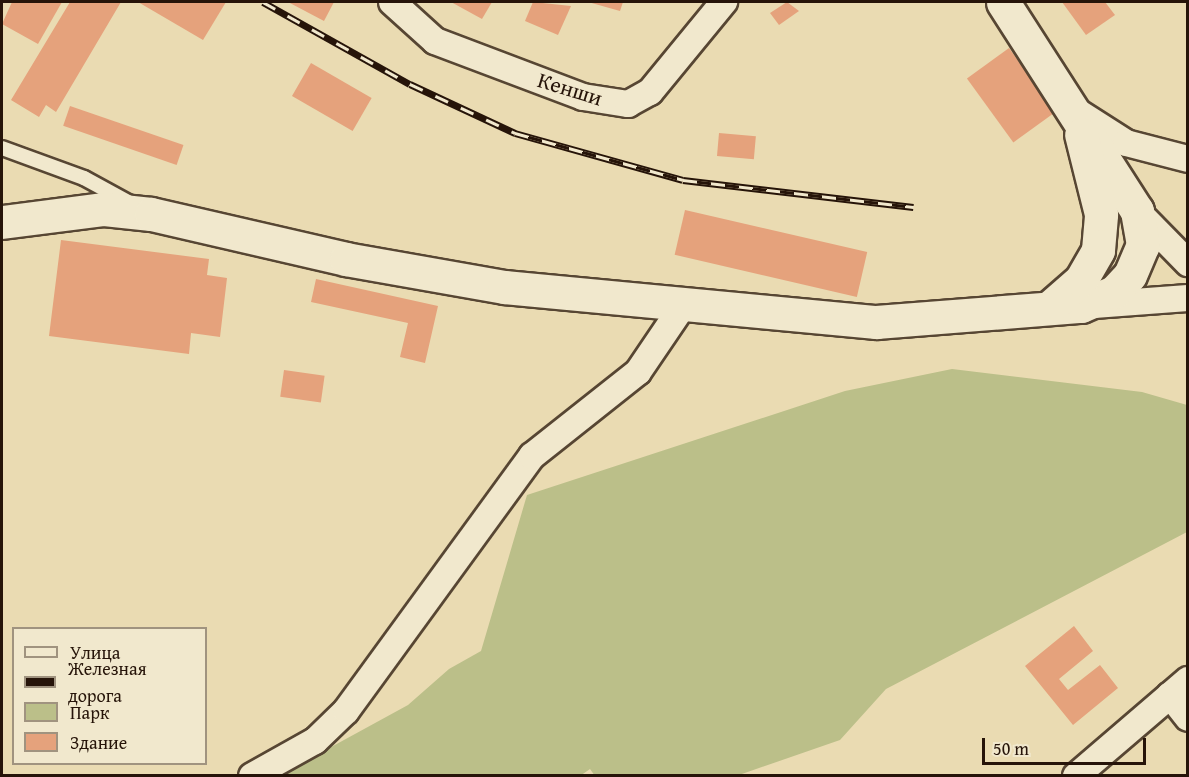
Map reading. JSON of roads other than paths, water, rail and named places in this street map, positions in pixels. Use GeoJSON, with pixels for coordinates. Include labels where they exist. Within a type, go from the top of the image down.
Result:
{"type":"FeatureCollection","features":[{"type":"Feature","properties":{"kind":"main road"},"geometry":{"type":"LineString","coordinates":[[2,222],[104,209],[151,214],[346,259],[504,287],[876,322],[1082,306],[1114,292],[1130,275],[1143,245],[1137,211],[1076,111],[1003,2]]}},
{"type":"Feature","properties":{"kind":"main road"},"geometry":{"type":"LineString","coordinates":[[1049,308],[1081,280],[1098,250],[1101,214],[1076,111]]}},
{"type":"Feature","properties":{"kind":"street","name":"Кенши"},"geometry":{"type":"LineString","coordinates":[[392,2],[435,40],[583,97],[628,104],[650,92],[724,2]]}},
{"type":"Feature","properties":{"kind":"street"},"geometry":{"type":"LineString","coordinates":[[1076,111],[1126,143],[1188,159]]}},
{"type":"Feature","properties":{"kind":"street"},"geometry":{"type":"LineString","coordinates":[[1137,211],[1188,263]]}},
{"type":"Feature","properties":{"kind":"street"},"geometry":{"type":"LineString","coordinates":[[1082,306],[1188,298]]}},
{"type":"Feature","properties":{"kind":"street"},"geometry":{"type":"LineString","coordinates":[[252,776],[315,741],[346,711],[532,456],[638,372],[684,304]]}},
{"type":"Feature","properties":{"kind":"street"},"geometry":{"type":"LineString","coordinates":[[1076,776],[1179,687],[1188,718]]}},
{"type":"Feature","properties":{"kind":"lane"},"geometry":{"type":"LineString","coordinates":[[2,148],[84,178],[151,214]]}},
{"type":"Feature","properties":{"kind":"railway"},"geometry":{"type":"LineString","coordinates":[[263,2],[410,84],[515,133],[683,180],[913,207]]}}]}
